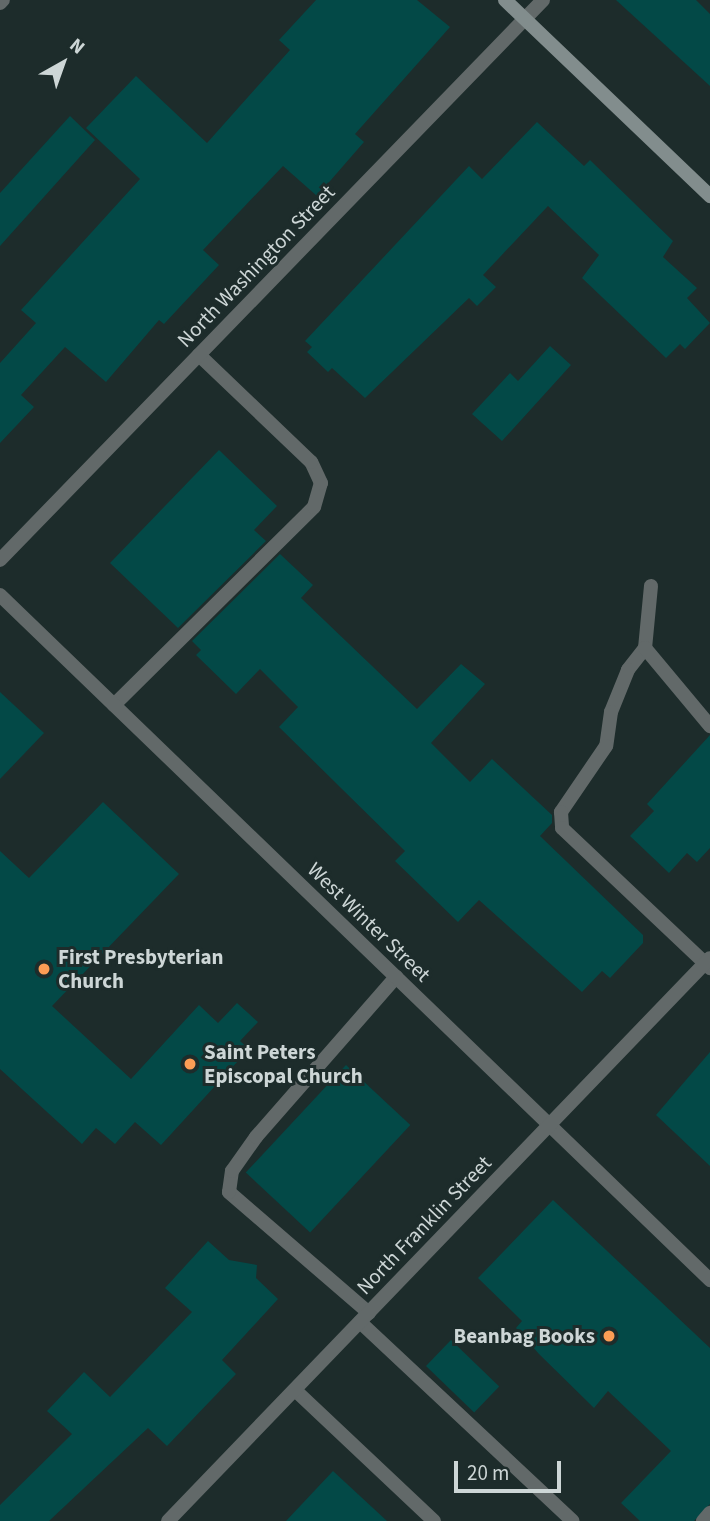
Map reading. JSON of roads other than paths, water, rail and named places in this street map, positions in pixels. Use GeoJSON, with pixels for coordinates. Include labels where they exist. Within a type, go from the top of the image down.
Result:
{"type":"FeatureCollection","features":[{"type":"Feature","properties":{"kind":"main road"},"geometry":{"type":"LineString","coordinates":[[505,0],[710,197]]}},
{"type":"Feature","properties":{"kind":"street","name":"North Washington Street"},"geometry":{"type":"LineString","coordinates":[[0,560],[543,0]]}},
{"type":"Feature","properties":{"kind":"street"},"geometry":{"type":"LineString","coordinates":[[114,705],[314,507],[321,483],[311,461],[199,355]]}},
{"type":"Feature","properties":{"kind":"street"},"geometry":{"type":"LineString","coordinates":[[651,586],[645,648],[628,670],[611,712],[606,746],[561,813],[562,828],[708,963]]}},
{"type":"Feature","properties":{"kind":"street","name":"West Winter Street"},"geometry":{"type":"LineString","coordinates":[[0,595],[710,1280]]}},
{"type":"Feature","properties":{"kind":"street"},"geometry":{"type":"LineString","coordinates":[[645,648],[710,726]]}},
{"type":"Feature","properties":{"kind":"street","name":"North Franklin Street"},"geometry":{"type":"LineString","coordinates":[[168,1521],[708,963]]}},
{"type":"Feature","properties":{"kind":"street"},"geometry":{"type":"LineString","coordinates":[[396,977],[256,1137],[232,1171],[229,1192],[364,1317],[573,1521]]}},
{"type":"Feature","properties":{"kind":"street"},"geometry":{"type":"LineString","coordinates":[[295,1390],[434,1521]]}},
{"type":"Feature","properties":{"kind":"street"},"geometry":{"type":"LineString","coordinates":[[703,1521],[710,1513]]}},
{"type":"Feature","properties":{"kind":"place","name":"First Presbyterian Church"},"geometry":{"type":"Point","coordinates":[44,969]}},
{"type":"Feature","properties":{"kind":"place","name":"Saint Peters Episcopal Church"},"geometry":{"type":"Point","coordinates":[190,1064]}},
{"type":"Feature","properties":{"kind":"place","name":"Beanbag Books"},"geometry":{"type":"Point","coordinates":[609,1336]}}]}
